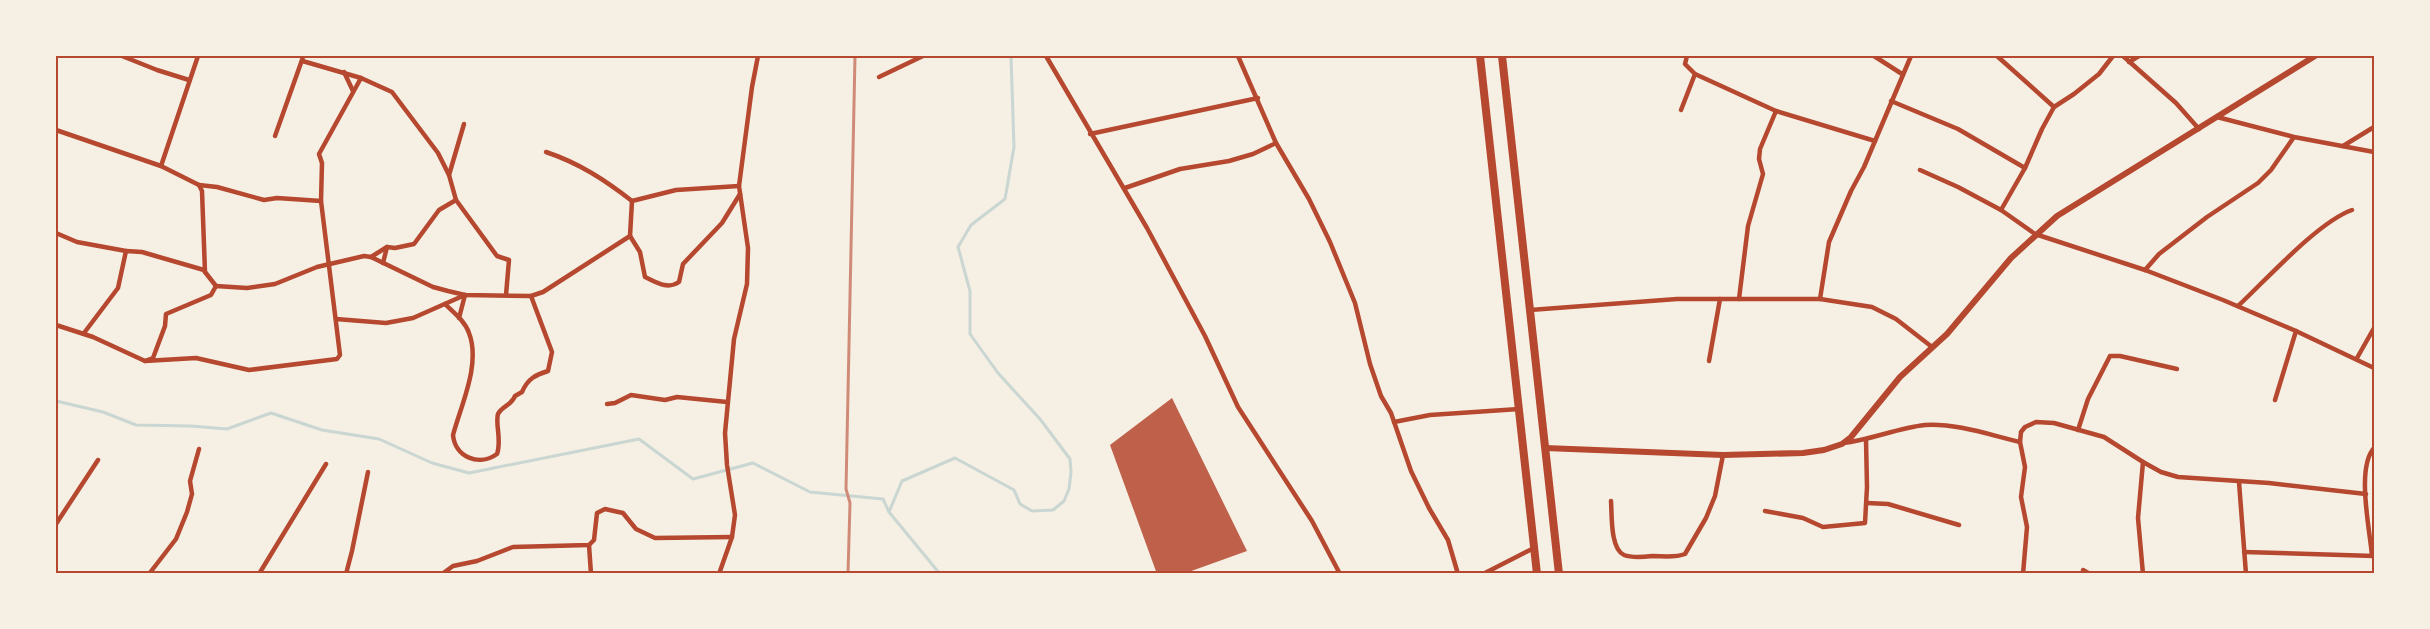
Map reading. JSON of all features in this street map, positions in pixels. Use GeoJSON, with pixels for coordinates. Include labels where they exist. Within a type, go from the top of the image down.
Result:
{"type":"FeatureCollection","features":[{"type":"Feature","properties":{"kind":"main road"},"geometry":{"type":"LineString","coordinates":[[1480,56],[1537,573]]}},
{"type":"Feature","properties":{"kind":"main road"},"geometry":{"type":"LineString","coordinates":[[1502,56],[1559,573]]}},
{"type":"Feature","properties":{"kind":"street"},"geometry":{"type":"LineString","coordinates":[[122,56],[189,80]]}},
{"type":"Feature","properties":{"kind":"street"},"geometry":{"type":"LineString","coordinates":[[161,166],[198,56]]}},
{"type":"Feature","properties":{"kind":"street"},"geometry":{"type":"LineString","coordinates":[[719,573],[732,537],[735,505],[728,477],[725,433],[734,339],[747,285],[748,248],[739,186],[752,87],[759,56]]}},
{"type":"Feature","properties":{"kind":"street"},"geometry":{"type":"LineString","coordinates":[[879,77],[923,56]]}},
{"type":"Feature","properties":{"kind":"street"},"geometry":{"type":"LineString","coordinates":[[1046,56],[1090,134],[1125,188],[1204,336],[1238,407],[1312,521],[1340,573]]}},
{"type":"Feature","properties":{"kind":"street"},"geometry":{"type":"LineString","coordinates":[[1239,56],[1276,144],[1309,199],[1330,242],[1355,303],[1374,375],[1411,471],[1448,540],[1458,573]]}},
{"type":"Feature","properties":{"kind":"street"},"geometry":{"type":"LineString","coordinates":[[1687,56],[1685,64],[1695,74],[1776,111],[1875,141]]}},
{"type":"Feature","properties":{"kind":"street"},"geometry":{"type":"LineString","coordinates":[[1874,56],[1902,74]]}},
{"type":"Feature","properties":{"kind":"street"},"geometry":{"type":"LineString","coordinates":[[1820,299],[1829,242],[1911,56]]}},
{"type":"Feature","properties":{"kind":"street"},"geometry":{"type":"LineString","coordinates":[[1997,56],[2054,107]]}},
{"type":"Feature","properties":{"kind":"street"},"geometry":{"type":"LineString","coordinates":[[2001,210],[2025,168],[2054,107],[2099,74],[2113,56]]}},
{"type":"Feature","properties":{"kind":"street"},"geometry":{"type":"LineString","coordinates":[[2123,56],[2176,103],[2199,129]]}},
{"type":"Feature","properties":{"kind":"street"},"geometry":{"type":"LineString","coordinates":[[2129,62],[2139,56]]}},
{"type":"Feature","properties":{"kind":"street"},"geometry":{"type":"LineString","coordinates":[[1842,444],[1851,437],[1900,377],[1947,334],[2035,234],[2085,197],[2315,56]]}},
{"type":"Feature","properties":{"kind":"street"},"geometry":{"type":"LineString","coordinates":[[275,136],[302,58],[361,78],[392,92],[438,153],[449,175],[456,200],[497,256],[509,260],[506,295]]}},
{"type":"Feature","properties":{"kind":"street"},"geometry":{"type":"LineString","coordinates":[[344,72],[354,92]]}},
{"type":"Feature","properties":{"kind":"street"},"geometry":{"type":"LineString","coordinates":[[1681,110],[1695,74]]}},
{"type":"Feature","properties":{"kind":"street"},"geometry":{"type":"LineString","coordinates":[[56,325],[84,333],[145,361],[196,358],[249,370],[334,361],[340,355],[321,201],[322,163],[319,154],[361,78]]}},
{"type":"Feature","properties":{"kind":"street"},"geometry":{"type":"LineString","coordinates":[[1090,134],[1258,98]]}},
{"type":"Feature","properties":{"kind":"street"},"geometry":{"type":"LineString","coordinates":[[1891,101],[1959,129],[2025,168]]}},
{"type":"Feature","properties":{"kind":"street"},"geometry":{"type":"LineString","coordinates":[[1739,299],[1748,226],[1762,181],[1760,149],[1776,111]]}},
{"type":"Feature","properties":{"kind":"street"},"geometry":{"type":"LineString","coordinates":[[2217,117],[2374,152]]}},
{"type":"Feature","properties":{"kind":"street"},"geometry":{"type":"LineString","coordinates":[[449,175],[464,124]]}},
{"type":"Feature","properties":{"kind":"street"},"geometry":{"type":"LineString","coordinates":[[2343,146],[2374,127]]}},
{"type":"Feature","properties":{"kind":"street"},"geometry":{"type":"LineString","coordinates":[[56,130],[161,166],[199,185],[217,187],[264,200],[277,198],[321,201]]}},
{"type":"Feature","properties":{"kind":"street"},"geometry":{"type":"LineString","coordinates":[[2145,270],[2159,254],[2207,217],[2258,183],[2271,170],[2294,136]]}},
{"type":"Feature","properties":{"kind":"street"},"geometry":{"type":"LineString","coordinates":[[1125,188],[1180,169],[1229,161],[1276,144]]}},
{"type":"Feature","properties":{"kind":"street"},"geometry":{"type":"LineString","coordinates":[[546,152],[578,165],[604,180],[632,201]]}},
{"type":"Feature","properties":{"kind":"street"},"geometry":{"type":"LineString","coordinates":[[1920,170],[2001,210],[2035,234],[2145,270],[2238,306],[2358,358],[2374,368]]}},
{"type":"Feature","properties":{"kind":"street"},"geometry":{"type":"LineString","coordinates":[[199,185],[202,191],[206,272]]}},
{"type":"Feature","properties":{"kind":"street"},"geometry":{"type":"LineString","coordinates":[[632,201],[676,190],[739,186]]}},
{"type":"Feature","properties":{"kind":"street"},"geometry":{"type":"LineString","coordinates":[[632,201],[630,236],[640,252],[645,277],[664,285],[674,285],[679,282],[683,264],[722,223],[740,194]]}},
{"type":"Feature","properties":{"kind":"street"},"geometry":{"type":"LineString","coordinates":[[216,286],[247,288],[275,284],[330,264],[371,257],[387,247],[414,244],[439,210],[456,200]]}},
{"type":"Feature","properties":{"kind":"street"},"geometry":{"type":"LineString","coordinates":[[2238,306],[2298,248],[2340,214],[2352,210]]}},
{"type":"Feature","properties":{"kind":"street"},"geometry":{"type":"LineString","coordinates":[[56,233],[77,242],[142,252],[204,270],[216,286]]}},
{"type":"Feature","properties":{"kind":"street"},"geometry":{"type":"LineString","coordinates":[[371,257],[433,286],[465,295],[531,296],[543,292],[630,236]]}},
{"type":"Feature","properties":{"kind":"street"},"geometry":{"type":"LineString","coordinates":[[383,263],[387,247]]}},
{"type":"Feature","properties":{"kind":"street"},"geometry":{"type":"LineString","coordinates":[[84,333],[118,288],[126,251]]}},
{"type":"Feature","properties":{"kind":"street"},"geometry":{"type":"LineString","coordinates":[[145,361],[153,358],[165,326],[166,314],[211,295],[216,286]]}},
{"type":"Feature","properties":{"kind":"street"},"geometry":{"type":"LineString","coordinates":[[336,319],[386,323],[413,318],[465,295]]}},
{"type":"Feature","properties":{"kind":"street"},"geometry":{"type":"LineString","coordinates":[[459,318],[465,295]]}},
{"type":"Feature","properties":{"kind":"street"},"geometry":{"type":"LineString","coordinates":[[445,304],[469,332],[473,356],[453,441],[456,448],[472,460],[481,461],[497,454],[500,443],[497,416],[500,411],[522,392],[527,381],[538,374],[549,371],[552,352],[531,296]]}},
{"type":"Feature","properties":{"kind":"street"},"geometry":{"type":"LineString","coordinates":[[1530,310],[1677,299],[1820,299],[1872,307],[1896,319],[1932,347]]}},
{"type":"Feature","properties":{"kind":"street"},"geometry":{"type":"LineString","coordinates":[[1709,361],[1720,299]]}},
{"type":"Feature","properties":{"kind":"street"},"geometry":{"type":"LineString","coordinates":[[2358,358],[2374,328]]}},
{"type":"Feature","properties":{"kind":"street"},"geometry":{"type":"LineString","coordinates":[[2275,400],[2296,331]]}},
{"type":"Feature","properties":{"kind":"street"},"geometry":{"type":"LineString","coordinates":[[2078,430],[2088,399],[2110,356],[2177,369]]}},
{"type":"Feature","properties":{"kind":"street"},"geometry":{"type":"LineString","coordinates":[[607,404],[615,403],[631,395],[665,400],[677,397],[727,402]]}},
{"type":"Feature","properties":{"kind":"street"},"geometry":{"type":"LineString","coordinates":[[1394,422],[1430,415],[1519,409]]}},
{"type":"Feature","properties":{"kind":"street"},"geometry":{"type":"LineString","coordinates":[[2023,573],[2027,527],[2021,497],[2025,467],[2020,442],[2021,432],[2025,427],[2036,422],[2054,423],[2104,437],[2161,472],[2178,477],[2366,494]]}},
{"type":"Feature","properties":{"kind":"street"},"geometry":{"type":"LineString","coordinates":[[1545,448],[1723,455],[1803,453],[1925,425],[1958,428],[2020,442]]}},
{"type":"Feature","properties":{"kind":"street"},"geometry":{"type":"LineString","coordinates":[[1765,511],[1803,518],[1823,527],[1865,524],[1866,440]]}},
{"type":"Feature","properties":{"kind":"street"},"geometry":{"type":"LineString","coordinates":[[2244,552],[2373,556],[2366,494],[2367,463],[2374,448]]}},
{"type":"Feature","properties":{"kind":"street"},"geometry":{"type":"LineString","coordinates":[[149,573],[176,539],[187,512],[192,494],[190,481],[199,449]]}},
{"type":"Feature","properties":{"kind":"street"},"geometry":{"type":"LineString","coordinates":[[1611,501],[1612,531],[1617,549],[1621,554],[1633,557],[1685,554],[1706,518],[1715,496],[1723,455]]}},
{"type":"Feature","properties":{"kind":"street"},"geometry":{"type":"LineString","coordinates":[[56,524],[98,460]]}},
{"type":"Feature","properties":{"kind":"street"},"geometry":{"type":"LineString","coordinates":[[2143,462],[2138,518],[2143,573]]}},
{"type":"Feature","properties":{"kind":"street"},"geometry":{"type":"LineString","coordinates":[[259,573],[326,464]]}},
{"type":"Feature","properties":{"kind":"street"},"geometry":{"type":"LineString","coordinates":[[346,573],[368,472]]}},
{"type":"Feature","properties":{"kind":"street"},"geometry":{"type":"LineString","coordinates":[[2239,482],[2246,573]]}},
{"type":"Feature","properties":{"kind":"street"},"geometry":{"type":"LineString","coordinates":[[1867,503],[1888,504],[1959,525]]}},
{"type":"Feature","properties":{"kind":"street"},"geometry":{"type":"LineString","coordinates":[[442,573],[453,566],[477,561],[513,547],[589,545],[594,540],[597,513],[605,509],[623,513],[636,529],[656,538],[732,537]]}},
{"type":"Feature","properties":{"kind":"street"},"geometry":{"type":"LineString","coordinates":[[589,545],[591,573]]}},
{"type":"Feature","properties":{"kind":"street"},"geometry":{"type":"LineString","coordinates":[[1483,573],[1534,548]]}},
{"type":"Feature","properties":{"kind":"street"},"geometry":{"type":"LineString","coordinates":[[2084,570],[2090,573]]}},
{"type":"Feature","properties":{"kind":"building"},"geometry":{"type":"Polygon","coordinates":[[[1172,398],[1247,551],[1183,574],[1157,574],[1110,445],[1172,398]]]}},
{"type":"Feature","properties":{"kind":"waterway"},"geometry":{"type":"LineString","coordinates":[[940,574],[889,512],[902,481],[955,458],[1014,490],[1020,504],[1032,511],[1053,510],[1064,501],[1069,489],[1070,459],[1040,419],[998,373],[970,334],[970,291],[958,247],[971,225],[1005,199],[1014,147],[1011,56]]}},
{"type":"Feature","properties":{"kind":"waterway"},"geometry":{"type":"LineString","coordinates":[[56,401],[103,412],[136,425],[227,429],[271,413],[322,430],[379,439],[432,463],[469,473],[639,439],[693,479],[753,463],[810,492],[883,499],[889,512]]}},
{"type":"Feature","properties":{"kind":"railway"},"geometry":{"type":"LineString","coordinates":[[848,574],[850,503],[846,489],[855,56]]}}]}
